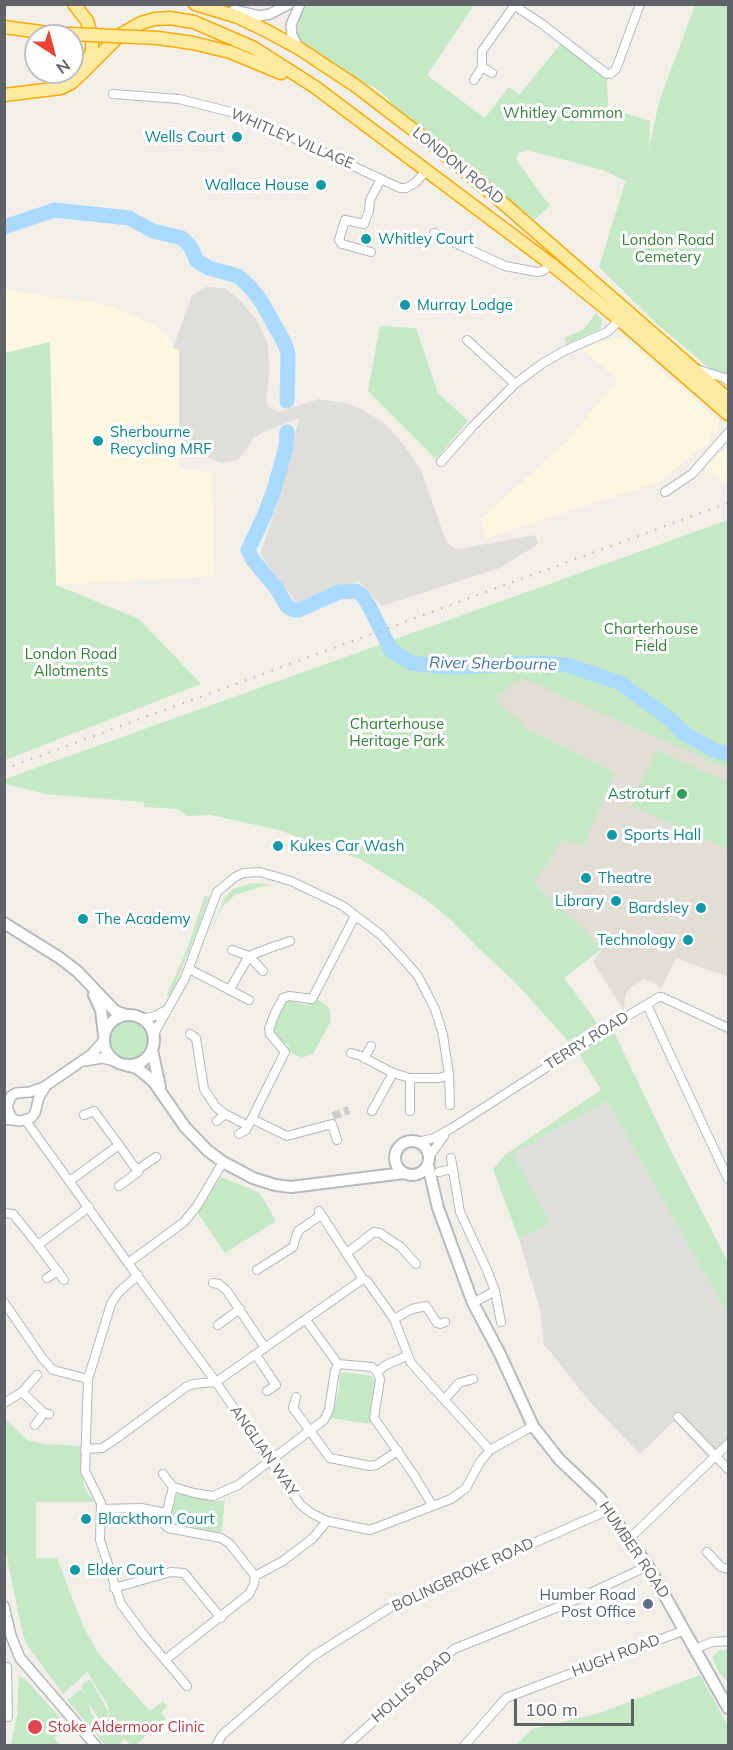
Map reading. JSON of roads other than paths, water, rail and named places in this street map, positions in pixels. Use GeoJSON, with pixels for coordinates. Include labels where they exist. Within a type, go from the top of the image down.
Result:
{"type":"FeatureCollection","features":[{"type":"Feature","properties":{"kind":"highway"},"geometry":{"type":"LineString","coordinates":[[74,4],[87,21],[92,37],[92,51],[84,71]]}},
{"type":"Feature","properties":{"kind":"highway","name":"LONDON ROAD"},"geometry":{"type":"LineString","coordinates":[[195,4],[247,21],[300,49],[356,86],[437,148],[504,204],[729,399]]}},
{"type":"Feature","properties":{"kind":"highway","name":"LONDON ROAD"},"geometry":{"type":"LineString","coordinates":[[84,71],[127,30],[148,20],[171,18],[206,26],[254,48],[315,87],[551,264],[729,414]]}},
{"type":"Feature","properties":{"kind":"highway","name":"LONDON ROAD"},"geometry":{"type":"LineString","coordinates":[[4,27],[48,33],[158,38],[193,43],[230,52],[315,87]]}},
{"type":"Feature","properties":{"kind":"highway","name":"LONDON ROAD"},"geometry":{"type":"LineString","coordinates":[[4,95],[61,88],[69,84]]}},
{"type":"Feature","properties":{"kind":"main road"},"geometry":{"type":"LineString","coordinates":[[4,924],[60,957],[78,972],[115,1011],[142,1018],[151,1028],[154,1036],[155,1069],[161,1092]]}},
{"type":"Feature","properties":{"kind":"main road"},"geometry":{"type":"LineString","coordinates":[[91,987],[101,1010],[106,1051],[120,1063],[144,1073],[190,1132],[207,1150],[223,1162],[263,1182],[291,1187],[367,1176],[409,1174],[423,1171],[428,1161],[426,1149],[418,1142],[408,1142],[397,1151],[398,1167],[409,1174]]}},
{"type":"Feature","properties":{"kind":"main road"},"geometry":{"type":"LineString","coordinates":[[104,1038],[113,1020],[126,1015]]}},
{"type":"Feature","properties":{"kind":"main road"},"geometry":{"type":"LineString","coordinates":[[120,1063],[138,1064],[146,1059],[153,1050]]}},
{"type":"Feature","properties":{"kind":"main road"},"geometry":{"type":"LineString","coordinates":[[367,1176],[384,1168],[396,1157]]}},
{"type":"Feature","properties":{"kind":"main road","name":"HUMBER ROAD"},"geometry":{"type":"LineString","coordinates":[[428,1161],[438,1208],[473,1303],[500,1353],[533,1426],[559,1460],[599,1497],[630,1539],[648,1566],[729,1708]]}},
{"type":"Feature","properties":{"kind":"main road","name":"HUMBER ROAD"},"geometry":{"type":"LineString","coordinates":[[409,1174],[422,1182],[438,1208]]}},
{"type":"Feature","properties":{"kind":"street"},"geometry":{"type":"LineString","coordinates":[[214,4],[260,16],[270,14],[289,4]]}},
{"type":"Feature","properties":{"kind":"street"},"geometry":{"type":"LineString","coordinates":[[300,4],[292,19],[291,32],[300,49]]}},
{"type":"Feature","properties":{"kind":"street"},"geometry":{"type":"LineString","coordinates":[[474,80],[482,67],[483,51],[513,5],[542,24],[605,73],[610,74],[616,69],[640,4]]}},
{"type":"Feature","properties":{"kind":"street"},"geometry":{"type":"LineString","coordinates":[[482,67],[492,73]]}},
{"type":"Feature","properties":{"kind":"street","name":"WHITLEY VILLAGE"},"geometry":{"type":"LineString","coordinates":[[113,94],[179,99],[231,112],[276,130],[400,188],[406,188],[415,183],[426,171]]}},
{"type":"Feature","properties":{"kind":"street"},"geometry":{"type":"LineString","coordinates":[[371,252],[342,244],[339,240],[345,220],[364,224],[369,212],[370,200],[381,179]]}},
{"type":"Feature","properties":{"kind":"street"},"geometry":{"type":"LineString","coordinates":[[434,232],[505,266],[532,273],[543,271],[551,264]]}},
{"type":"Feature","properties":{"kind":"street"},"geometry":{"type":"LineString","coordinates":[[441,462],[515,384],[554,357],[607,332],[620,320]]}},
{"type":"Feature","properties":{"kind":"street"},"geometry":{"type":"LineString","coordinates":[[467,340],[515,384]]}},
{"type":"Feature","properties":{"kind":"street","name":"LONDON ROAD"},"geometry":{"type":"LineString","coordinates":[[694,369],[729,381]]}},
{"type":"Feature","properties":{"kind":"street"},"geometry":{"type":"LineString","coordinates":[[665,492],[695,471],[729,433]]}},
{"type":"Feature","properties":{"kind":"street"},"geometry":{"type":"LineString","coordinates":[[154,1036],[189,969],[212,900],[225,883],[243,873],[260,872],[286,879],[321,894],[356,916],[381,935],[418,976],[435,1009],[443,1035],[449,1075],[450,1105]]}},
{"type":"Feature","properties":{"kind":"street"},"geometry":{"type":"LineString","coordinates":[[239,1134],[250,1122],[285,1052],[283,1046],[270,1034],[269,1029],[275,1013],[284,998],[289,996],[312,999],[356,916]]}},
{"type":"Feature","properties":{"kind":"street"},"geometry":{"type":"LineString","coordinates":[[230,989],[249,956],[290,941]]}},
{"type":"Feature","properties":{"kind":"street"},"geometry":{"type":"LineString","coordinates":[[232,950],[249,956],[263,971]]}},
{"type":"Feature","properties":{"kind":"street"},"geometry":{"type":"LineString","coordinates":[[189,969],[249,1000]]}},
{"type":"Feature","properties":{"kind":"street","name":"TERRY ROAD"},"geometry":{"type":"LineString","coordinates":[[418,1142],[434,1138],[452,1128],[501,1095],[662,997],[729,1028]]}},
{"type":"Feature","properties":{"kind":"street"},"geometry":{"type":"LineString","coordinates":[[646,1005],[729,1179]]}},
{"type":"Feature","properties":{"kind":"street"},"geometry":{"type":"LineString","coordinates":[[142,1018],[155,1016],[168,1010]]}},
{"type":"Feature","properties":{"kind":"street"},"geometry":{"type":"LineString","coordinates":[[190,1034],[196,1038],[204,1089],[216,1107],[225,1114],[287,1136],[332,1120],[337,1140]]}},
{"type":"Feature","properties":{"kind":"street"},"geometry":{"type":"LineString","coordinates":[[15,1120],[6,1109],[11,1096],[15,1093],[26,1093],[39,1089],[51,1082],[92,1054],[104,1038]]}},
{"type":"Feature","properties":{"kind":"street"},"geometry":{"type":"LineString","coordinates":[[364,1058],[371,1046]]}},
{"type":"Feature","properties":{"kind":"street"},"geometry":{"type":"LineString","coordinates":[[351,1053],[393,1073],[410,1078],[439,1078],[449,1075]]}},
{"type":"Feature","properties":{"kind":"street"},"geometry":{"type":"LineString","coordinates":[[81,1062],[102,1058],[120,1063]]}},
{"type":"Feature","properties":{"kind":"street"},"geometry":{"type":"LineString","coordinates":[[372,1111],[393,1073]]}},
{"type":"Feature","properties":{"kind":"street"},"geometry":{"type":"LineString","coordinates":[[410,1078],[410,1111]]}},
{"type":"Feature","properties":{"kind":"street"},"geometry":{"type":"LineString","coordinates":[[4,1119],[26,1120],[35,1113],[39,1096],[51,1082]]}},
{"type":"Feature","properties":{"kind":"street"},"geometry":{"type":"LineString","coordinates":[[26,1093],[33,1098],[36,1104]]}},
{"type":"Feature","properties":{"kind":"street"},"geometry":{"type":"LineString","coordinates":[[84,1115],[95,1106],[137,1170]]}},
{"type":"Feature","properties":{"kind":"street"},"geometry":{"type":"LineString","coordinates":[[217,1121],[225,1114]]}},
{"type":"Feature","properties":{"kind":"street"},"geometry":{"type":"LineString","coordinates":[[26,1120],[89,1207],[38,1245]]}},
{"type":"Feature","properties":{"kind":"street","name":"TERRY ROAD"},"geometry":{"type":"LineString","coordinates":[[428,1161],[435,1145],[452,1128]]}},
{"type":"Feature","properties":{"kind":"street"},"geometry":{"type":"LineString","coordinates":[[71,1180],[119,1145]]}},
{"type":"Feature","properties":{"kind":"street"},"geometry":{"type":"LineString","coordinates":[[119,1186],[156,1157]]}},
{"type":"Feature","properties":{"kind":"street"},"geometry":{"type":"LineString","coordinates":[[451,1158],[460,1212],[495,1291],[501,1322]]}},
{"type":"Feature","properties":{"kind":"street"},"geometry":{"type":"LineString","coordinates":[[128,1263],[184,1222],[197,1206],[223,1162]]}},
{"type":"Feature","properties":{"kind":"street"},"geometry":{"type":"LineString","coordinates":[[439,1172],[452,1169]]}},
{"type":"Feature","properties":{"kind":"street","name":"ANGLIAN WAY"},"geometry":{"type":"LineString","coordinates":[[89,1207],[216,1382],[300,1504],[327,1521],[370,1530],[451,1499],[466,1488],[480,1462],[490,1450],[533,1426]]}},
{"type":"Feature","properties":{"kind":"street"},"geometry":{"type":"LineString","coordinates":[[4,1213],[13,1214],[64,1280]]}},
{"type":"Feature","properties":{"kind":"street"},"geometry":{"type":"LineString","coordinates":[[258,1270],[293,1247],[298,1231],[320,1213],[363,1279],[367,1281],[394,1319],[407,1356],[415,1369],[490,1450]]}},
{"type":"Feature","properties":{"kind":"street"},"geometry":{"type":"LineString","coordinates":[[347,1253],[374,1232],[380,1233],[402,1247],[416,1264]]}},
{"type":"Feature","properties":{"kind":"street"},"geometry":{"type":"LineString","coordinates":[[47,1278],[58,1271]]}},
{"type":"Feature","properties":{"kind":"street"},"geometry":{"type":"LineString","coordinates":[[138,1275],[118,1293],[111,1304],[87,1379],[85,1472],[101,1503],[100,1540],[114,1588],[124,1611],[187,1686]]}},
{"type":"Feature","properties":{"kind":"street"},"geometry":{"type":"LineString","coordinates":[[85,1449],[102,1448],[186,1387],[193,1384],[216,1382],[363,1279]]}},
{"type":"Feature","properties":{"kind":"street"},"geometry":{"type":"LineString","coordinates":[[213,1283],[219,1284],[227,1291],[265,1348]]}},
{"type":"Feature","properties":{"kind":"street"},"geometry":{"type":"LineString","coordinates":[[473,1303],[495,1291]]}},
{"type":"Feature","properties":{"kind":"street"},"geometry":{"type":"LineString","coordinates":[[4,1302],[8,1316],[53,1370],[87,1379]]}},
{"type":"Feature","properties":{"kind":"street"},"geometry":{"type":"LineString","coordinates":[[394,1319],[426,1306],[437,1323],[445,1322]]}},
{"type":"Feature","properties":{"kind":"street"},"geometry":{"type":"LineString","coordinates":[[218,1325],[240,1309]]}},
{"type":"Feature","properties":{"kind":"street"},"geometry":{"type":"LineString","coordinates":[[306,1320],[338,1364],[372,1367],[377,1372],[380,1380],[374,1418],[398,1451],[432,1506]]}},
{"type":"Feature","properties":{"kind":"street"},"geometry":{"type":"LineString","coordinates":[[255,1355],[276,1385],[267,1391]]}},
{"type":"Feature","properties":{"kind":"street"},"geometry":{"type":"LineString","coordinates":[[377,1372],[386,1365],[407,1356]]}},
{"type":"Feature","properties":{"kind":"street"},"geometry":{"type":"LineString","coordinates":[[163,1474],[173,1486],[213,1496],[238,1485],[310,1432],[327,1415],[338,1364]]}},
{"type":"Feature","properties":{"kind":"street"},"geometry":{"type":"LineString","coordinates":[[4,1403],[22,1392],[37,1375]]}},
{"type":"Feature","properties":{"kind":"street"},"geometry":{"type":"LineString","coordinates":[[445,1399],[459,1383],[473,1379]]}},
{"type":"Feature","properties":{"kind":"street"},"geometry":{"type":"LineString","coordinates":[[22,1392],[47,1413],[35,1425]]}},
{"type":"Feature","properties":{"kind":"street"},"geometry":{"type":"LineString","coordinates":[[296,1397],[293,1408],[327,1455],[333,1459],[373,1466],[398,1451]]}},
{"type":"Feature","properties":{"kind":"street"},"geometry":{"type":"LineString","coordinates":[[678,1417],[729,1468]]}},
{"type":"Feature","properties":{"kind":"street"},"geometry":{"type":"LineString","coordinates":[[630,1539],[729,1444]]}},
{"type":"Feature","properties":{"kind":"street"},"geometry":{"type":"LineString","coordinates":[[165,1660],[249,1594],[255,1576],[230,1544],[221,1538],[168,1528],[164,1524],[173,1486]]}},
{"type":"Feature","properties":{"kind":"street"},"geometry":{"type":"LineString","coordinates":[[102,1509],[141,1509],[166,1513]]}},
{"type":"Feature","properties":{"kind":"street","name":"BOLINGBROKE ROAD"},"geometry":{"type":"LineString","coordinates":[[216,1746],[222,1735],[313,1656],[388,1609],[609,1510]]}},
{"type":"Feature","properties":{"kind":"street"},"geometry":{"type":"LineString","coordinates":[[255,1576],[283,1561],[313,1538],[327,1521]]}},
{"type":"Feature","properties":{"kind":"street"},"geometry":{"type":"LineString","coordinates":[[707,1552],[721,1567],[729,1569]]}},
{"type":"Feature","properties":{"kind":"street","name":"HOLLIS ROAD"},"geometry":{"type":"LineString","coordinates":[[346,1746],[454,1649],[573,1601],[648,1566]]}},
{"type":"Feature","properties":{"kind":"street"},"geometry":{"type":"LineString","coordinates":[[114,1588],[171,1572],[184,1573],[221,1618]]}},
{"type":"Feature","properties":{"kind":"street"},"geometry":{"type":"LineString","coordinates":[[4,1606],[11,1636],[20,1658],[96,1746]]}},
{"type":"Feature","properties":{"kind":"street","name":"HUGH ROAD"},"geometry":{"type":"LineString","coordinates":[[464,1746],[506,1698],[685,1630]]}},
{"type":"Feature","properties":{"kind":"street"},"geometry":{"type":"LineString","coordinates":[[696,1649],[712,1642],[729,1641]]}},
{"type":"Feature","properties":{"kind":"street"},"geometry":{"type":"LineString","coordinates":[[8,1717],[6,1667],[20,1658]]}},
{"type":"Feature","properties":{"kind":"waterway","name":"River Sherbourne"},"geometry":{"type":"LineString","coordinates":[[4,227],[55,210],[129,218],[153,231],[182,238],[190,246],[197,261],[209,268],[238,276],[261,301],[285,344],[288,354],[287,401]]}},
{"type":"Feature","properties":{"kind":"waterway","name":"River Sherbourne"},"geometry":{"type":"LineString","coordinates":[[287,432],[286,447],[274,490],[248,550],[287,606],[299,610],[339,592],[356,591],[363,596],[369,606],[391,650],[411,663],[452,667],[540,663],[567,665],[620,683],[666,716],[685,734],[714,750],[728,754]]}},
{"type":"Feature","properties":{"kind":"tunnel"},"geometry":{"type":"LineString","coordinates":[[333,1116],[349,1110]]}},
{"type":"Feature","properties":{"kind":"railway"},"geometry":{"type":"LineString","coordinates":[[4,769],[728,503]]}},
{"type":"Feature","properties":{"kind":"place","name":"Wells Court"},"geometry":{"type":"Point","coordinates":[237,137]}},
{"type":"Feature","properties":{"kind":"place","name":"Wallace House"},"geometry":{"type":"Point","coordinates":[321,185]}},
{"type":"Feature","properties":{"kind":"place","name":"Whitley Court"},"geometry":{"type":"Point","coordinates":[366,239]}},
{"type":"Feature","properties":{"kind":"place","name":"Murray Lodge"},"geometry":{"type":"Point","coordinates":[405,305]}},
{"type":"Feature","properties":{"kind":"place","name":"Sherbourne Recycling MRF"},"geometry":{"type":"Point","coordinates":[98,441]}},
{"type":"Feature","properties":{"kind":"place","name":"Astroturf"},"geometry":{"type":"Point","coordinates":[682,794]}},
{"type":"Feature","properties":{"kind":"place","name":"Sports Hall"},"geometry":{"type":"Point","coordinates":[612,835]}},
{"type":"Feature","properties":{"kind":"place","name":"Kukes Car Wash"},"geometry":{"type":"Point","coordinates":[278,846]}},
{"type":"Feature","properties":{"kind":"place","name":"Theatre"},"geometry":{"type":"Point","coordinates":[586,878]}},
{"type":"Feature","properties":{"kind":"place","name":"Library"},"geometry":{"type":"Point","coordinates":[616,901]}},
{"type":"Feature","properties":{"kind":"place","name":"Bardsley"},"geometry":{"type":"Point","coordinates":[701,908]}},
{"type":"Feature","properties":{"kind":"place","name":"The Academy"},"geometry":{"type":"Point","coordinates":[83,919]}},
{"type":"Feature","properties":{"kind":"place","name":"Technology"},"geometry":{"type":"Point","coordinates":[688,940]}},
{"type":"Feature","properties":{"kind":"place","name":"Blackthorn Court"},"geometry":{"type":"Point","coordinates":[86,1519]}},
{"type":"Feature","properties":{"kind":"place","name":"Elder Court"},"geometry":{"type":"Point","coordinates":[75,1570]}},
{"type":"Feature","properties":{"kind":"place","name":"Humber Road Post Office"},"geometry":{"type":"Point","coordinates":[648,1604]}},
{"type":"Feature","properties":{"kind":"place","name":"Stoke Aldermoor Clinic"},"geometry":{"type":"Point","coordinates":[35,1727]}},
{"type":"Feature","properties":{"kind":"park label","name":"Whitley Common"},"geometry":{"type":"Point","coordinates":[563,113]}},
{"type":"Feature","properties":{"kind":"park label","name":"London Road Cemetery"},"geometry":{"type":"Point","coordinates":[668,248]}},
{"type":"Feature","properties":{"kind":"park label","name":"Charterhouse Field"},"geometry":{"type":"Point","coordinates":[651,638]}},
{"type":"Feature","properties":{"kind":"park label","name":"London Road Allotments"},"geometry":{"type":"Point","coordinates":[71,662]}},
{"type":"Feature","properties":{"kind":"park label","name":"Charterhouse Heritage Park"},"geometry":{"type":"Point","coordinates":[397,732]}}]}
